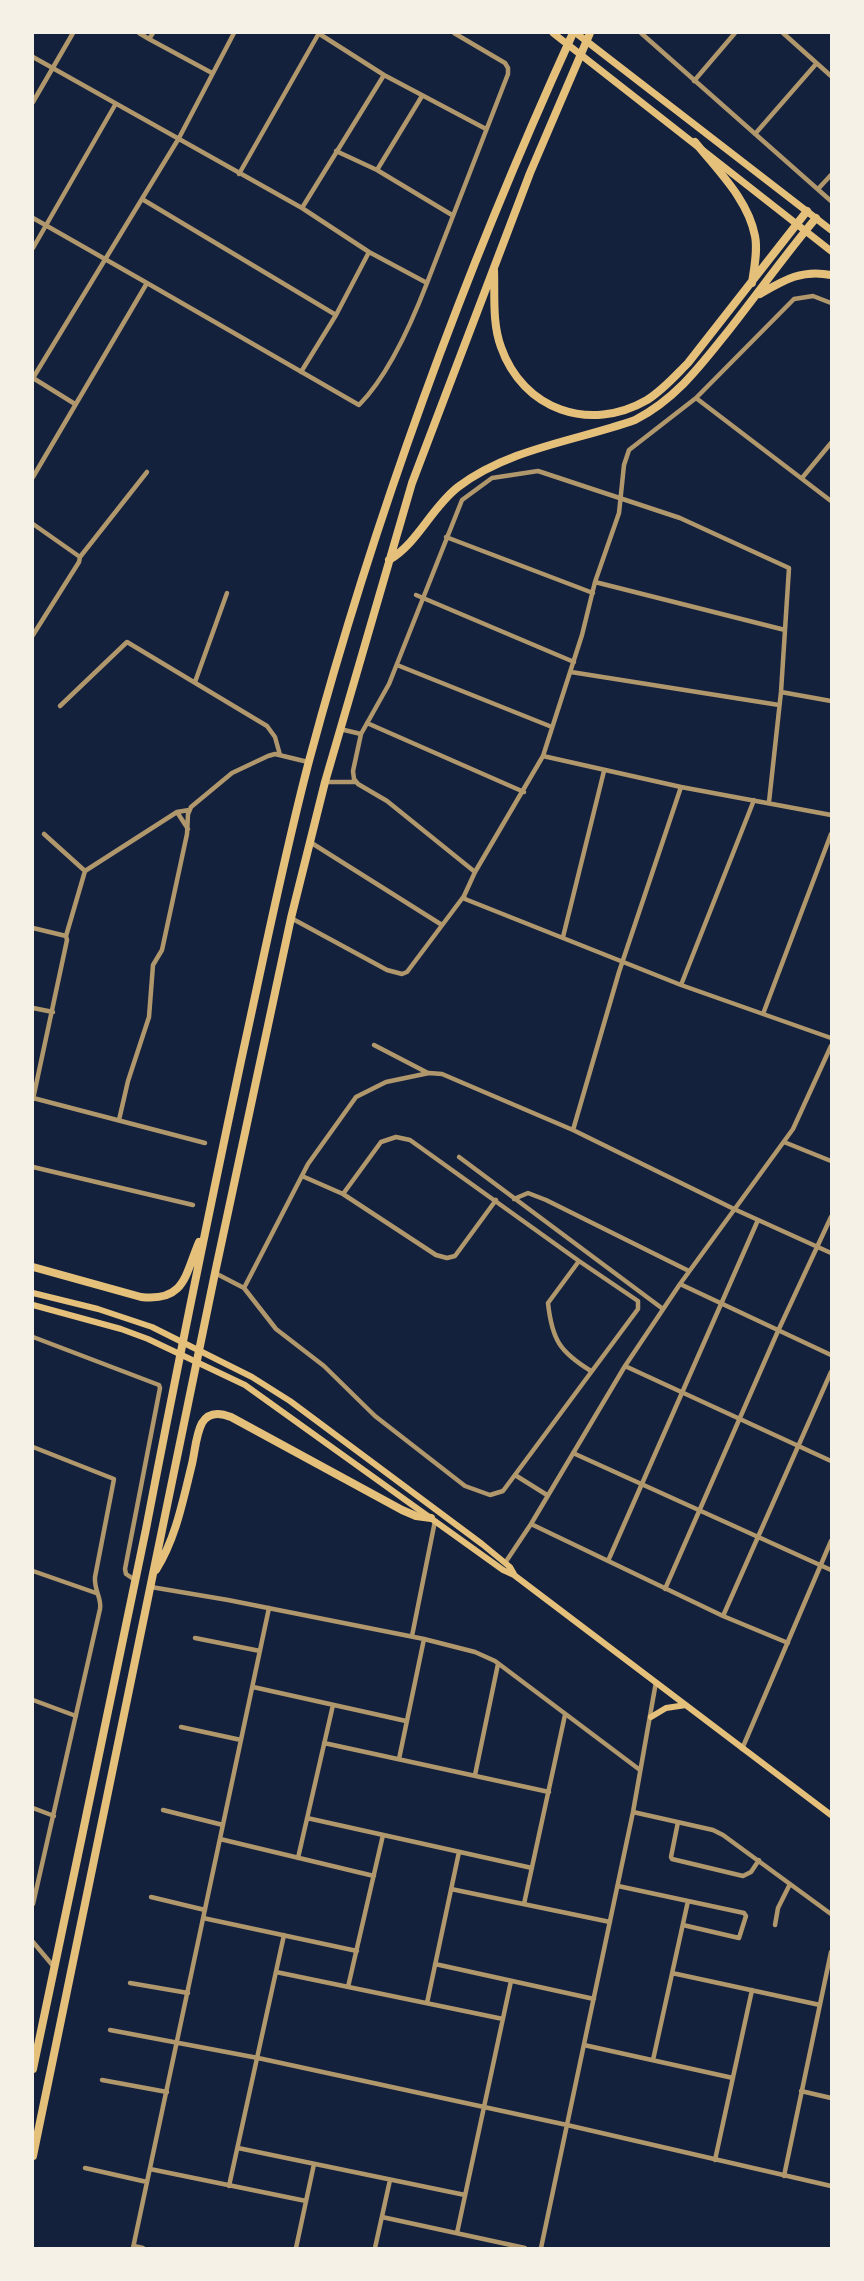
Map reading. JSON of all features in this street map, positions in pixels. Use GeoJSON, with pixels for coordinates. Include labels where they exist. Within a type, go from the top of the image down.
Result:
{"type":"FeatureCollection","features":[{"type":"Feature","properties":{"kind":"highway"},"geometry":{"type":"LineString","coordinates":[[33,2069],[36,2035],[54,1967],[76,1865],[206,1224],[280,878],[308,762],[392,486],[465,284],[540,105],[574,33]]}},
{"type":"Feature","properties":{"kind":"highway"},"geometry":{"type":"LineString","coordinates":[[33,2156],[215,1273],[291,918],[325,782],[412,483],[555,110],[590,33]]}},
{"type":"Feature","properties":{"kind":"highway"},"geometry":{"type":"LineString","coordinates":[[694,142],[732,188],[749,215],[755,237],[752,284]]}},
{"type":"Feature","properties":{"kind":"highway"},"geometry":{"type":"LineString","coordinates":[[494,265],[496,328],[500,347],[520,383],[545,404],[572,413],[586,415],[620,411],[658,392],[688,363],[807,211]]}},
{"type":"Feature","properties":{"kind":"highway"},"geometry":{"type":"LineString","coordinates":[[389,560],[405,550],[444,498],[498,462],[620,425],[655,410],[689,380],[816,218]]}},
{"type":"Feature","properties":{"kind":"highway"},"geometry":{"type":"LineString","coordinates":[[756,296],[786,278],[800,274],[811,272],[831,275]]}},
{"type":"Feature","properties":{"kind":"highway"},"geometry":{"type":"LineString","coordinates":[[33,1268],[141,1297],[158,1299],[172,1295],[182,1283],[206,1224]]}},
{"type":"Feature","properties":{"kind":"highway"},"geometry":{"type":"LineString","coordinates":[[152,1577],[165,1555],[181,1513],[202,1423],[214,1414],[222,1413],[231,1417],[402,1510],[416,1516],[433,1519]]}},
{"type":"Feature","properties":{"kind":"main road"},"geometry":{"type":"LineString","coordinates":[[553,33],[831,251]]}},
{"type":"Feature","properties":{"kind":"main road"},"geometry":{"type":"LineString","coordinates":[[574,33],[831,230]]}},
{"type":"Feature","properties":{"kind":"main road"},"geometry":{"type":"LineString","coordinates":[[33,1293],[98,1309],[152,1327],[232,1365],[290,1401],[505,1563],[514,1575]]}},
{"type":"Feature","properties":{"kind":"main road"},"geometry":{"type":"LineString","coordinates":[[33,1305],[107,1324],[148,1339],[227,1375],[284,1411],[503,1570],[514,1575],[831,1815]]}},
{"type":"Feature","properties":{"kind":"main road"},"geometry":{"type":"LineString","coordinates":[[651,1717],[666,1708],[686,1705]]}},
{"type":"Feature","properties":{"kind":"street"},"geometry":{"type":"LineString","coordinates":[[33,102],[73,33]]}},
{"type":"Feature","properties":{"kind":"street"},"geometry":{"type":"LineString","coordinates":[[139,33],[212,73]]}},
{"type":"Feature","properties":{"kind":"street"},"geometry":{"type":"LineString","coordinates":[[149,39],[153,33]]}},
{"type":"Feature","properties":{"kind":"street"},"geometry":{"type":"LineString","coordinates":[[75,404],[33,378],[179,138],[234,33]]}},
{"type":"Feature","properties":{"kind":"street"},"geometry":{"type":"LineString","coordinates":[[239,174],[318,33],[384,75],[486,129]]}},
{"type":"Feature","properties":{"kind":"street"},"geometry":{"type":"LineString","coordinates":[[33,218],[357,405],[360,404],[383,372],[404,336],[427,283],[508,74],[505,63],[454,33]]}},
{"type":"Feature","properties":{"kind":"street"},"geometry":{"type":"LineString","coordinates":[[641,33],[831,201]]}},
{"type":"Feature","properties":{"kind":"street"},"geometry":{"type":"LineString","coordinates":[[694,81],[735,33]]}},
{"type":"Feature","properties":{"kind":"street"},"geometry":{"type":"LineString","coordinates":[[783,33],[831,76]]}},
{"type":"Feature","properties":{"kind":"street"},"geometry":{"type":"LineString","coordinates":[[33,57],[302,208],[369,252],[427,283]]}},
{"type":"Feature","properties":{"kind":"street"},"geometry":{"type":"LineString","coordinates":[[755,134],[816,64]]}},
{"type":"Feature","properties":{"kind":"street"},"geometry":{"type":"LineString","coordinates":[[302,208],[384,75]]}},
{"type":"Feature","properties":{"kind":"street"},"geometry":{"type":"LineString","coordinates":[[377,170],[422,96]]}},
{"type":"Feature","properties":{"kind":"street"},"geometry":{"type":"LineString","coordinates":[[33,248],[115,105]]}},
{"type":"Feature","properties":{"kind":"street"},"geometry":{"type":"LineString","coordinates":[[336,151],[377,170],[452,215]]}},
{"type":"Feature","properties":{"kind":"street"},"geometry":{"type":"LineString","coordinates":[[818,189],[831,175]]}},
{"type":"Feature","properties":{"kind":"street"},"geometry":{"type":"LineString","coordinates":[[142,199],[336,315]]}},
{"type":"Feature","properties":{"kind":"street"},"geometry":{"type":"LineString","coordinates":[[301,372],[336,315],[369,252]]}},
{"type":"Feature","properties":{"kind":"street"},"geometry":{"type":"LineString","coordinates":[[33,477],[147,283]]}},
{"type":"Feature","properties":{"kind":"street"},"geometry":{"type":"LineString","coordinates":[[291,918],[387,970],[402,974],[407,972],[464,896],[475,872],[524,792],[543,756],[574,662],[595,582],[618,517],[628,450],[696,398],[794,299],[813,296],[831,303]]}},
{"type":"Feature","properties":{"kind":"street"},"geometry":{"type":"LineString","coordinates":[[696,398],[831,501]]}},
{"type":"Feature","properties":{"kind":"street"},"geometry":{"type":"LineString","coordinates":[[802,478],[831,443]]}},
{"type":"Feature","properties":{"kind":"street"},"geometry":{"type":"LineString","coordinates":[[33,464],[39,467]]}},
{"type":"Feature","properties":{"kind":"street"},"geometry":{"type":"LineString","coordinates":[[356,782],[353,765],[361,734],[383,697],[397,665],[419,597],[462,500],[496,477],[538,471],[680,518],[788,567],[789,589],[781,692],[769,802]]}},
{"type":"Feature","properties":{"kind":"street"},"geometry":{"type":"LineString","coordinates":[[33,635],[80,562],[80,557],[147,472]]}},
{"type":"Feature","properties":{"kind":"street"},"geometry":{"type":"LineString","coordinates":[[33,524],[80,557]]}},
{"type":"Feature","properties":{"kind":"street"},"geometry":{"type":"LineString","coordinates":[[446,537],[593,593]]}},
{"type":"Feature","properties":{"kind":"street"},"geometry":{"type":"LineString","coordinates":[[595,582],[785,630]]}},
{"type":"Feature","properties":{"kind":"street"},"geometry":{"type":"LineString","coordinates":[[195,682],[227,593]]}},
{"type":"Feature","properties":{"kind":"street"},"geometry":{"type":"LineString","coordinates":[[419,597],[574,662]]}},
{"type":"Feature","properties":{"kind":"street"},"geometry":{"type":"LineString","coordinates":[[60,706],[124,642],[130,643],[267,726],[274,737],[280,755]]}},
{"type":"Feature","properties":{"kind":"street"},"geometry":{"type":"LineString","coordinates":[[397,665],[552,727]]}},
{"type":"Feature","properties":{"kind":"street"},"geometry":{"type":"LineString","coordinates":[[571,672],[779,705]]}},
{"type":"Feature","properties":{"kind":"street"},"geometry":{"type":"LineString","coordinates":[[781,692],[831,701]]}},
{"type":"Feature","properties":{"kind":"street"},"geometry":{"type":"LineString","coordinates":[[367,723],[524,792]]}},
{"type":"Feature","properties":{"kind":"street"},"geometry":{"type":"LineString","coordinates":[[340,729],[361,734]]}},
{"type":"Feature","properties":{"kind":"street"},"geometry":{"type":"LineString","coordinates":[[119,1120],[128,1082],[149,1017],[153,965],[162,950],[188,828],[189,810],[232,773],[268,756],[280,755],[308,762]]}},
{"type":"Feature","properties":{"kind":"street"},"geometry":{"type":"LineString","coordinates":[[543,756],[681,788],[769,802],[831,815]]}},
{"type":"Feature","properties":{"kind":"street"},"geometry":{"type":"LineString","coordinates":[[563,937],[604,771]]}},
{"type":"Feature","properties":{"kind":"street"},"geometry":{"type":"LineString","coordinates":[[325,782],[356,782],[387,801],[475,872]]}},
{"type":"Feature","properties":{"kind":"street"},"geometry":{"type":"LineString","coordinates":[[573,1130],[623,960],[681,788]]}},
{"type":"Feature","properties":{"kind":"street"},"geometry":{"type":"LineString","coordinates":[[681,984],[754,800]]}},
{"type":"Feature","properties":{"kind":"street"},"geometry":{"type":"LineString","coordinates":[[189,810],[177,812],[85,872],[66,936],[53,1012],[33,1098],[205,1143]]}},
{"type":"Feature","properties":{"kind":"street"},"geometry":{"type":"LineString","coordinates":[[177,812],[188,828]]}},
{"type":"Feature","properties":{"kind":"street"},"geometry":{"type":"LineString","coordinates":[[44,834],[85,872]]}},
{"type":"Feature","properties":{"kind":"street"},"geometry":{"type":"LineString","coordinates":[[763,1014],[831,834]]}},
{"type":"Feature","properties":{"kind":"street"},"geometry":{"type":"LineString","coordinates":[[310,842],[442,925]]}},
{"type":"Feature","properties":{"kind":"street"},"geometry":{"type":"LineString","coordinates":[[464,896],[465,899],[681,984],[831,1038]]}},
{"type":"Feature","properties":{"kind":"street"},"geometry":{"type":"LineString","coordinates":[[33,928],[66,936]]}},
{"type":"Feature","properties":{"kind":"street"},"geometry":{"type":"LineString","coordinates":[[33,1008],[53,1012]]}},
{"type":"Feature","properties":{"kind":"street"},"geometry":{"type":"LineString","coordinates":[[374,1046],[429,1073]]}},
{"type":"Feature","properties":{"kind":"street"},"geometry":{"type":"LineString","coordinates":[[505,1563],[531,1524],[625,1366],[689,1271],[784,1142],[799,1118],[831,1046]]}},
{"type":"Feature","properties":{"kind":"street"},"geometry":{"type":"LineString","coordinates":[[244,1288],[308,1164],[356,1097],[386,1082],[429,1073],[442,1074],[573,1130],[734,1209],[831,1253]]}},
{"type":"Feature","properties":{"kind":"street"},"geometry":{"type":"LineString","coordinates":[[215,1273],[244,1288],[276,1329],[324,1366],[375,1416],[465,1486],[490,1496],[496,1494],[508,1486],[638,1308],[638,1301],[410,1140],[396,1137],[381,1142],[343,1194]]}},
{"type":"Feature","properties":{"kind":"street"},"geometry":{"type":"LineString","coordinates":[[784,1142],[831,1161]]}},
{"type":"Feature","properties":{"kind":"street"},"geometry":{"type":"LineString","coordinates":[[459,1157],[663,1309]]}},
{"type":"Feature","properties":{"kind":"street"},"geometry":{"type":"LineString","coordinates":[[33,1167],[194,1205]]}},
{"type":"Feature","properties":{"kind":"street"},"geometry":{"type":"LineString","coordinates":[[302,1176],[343,1194],[436,1255],[447,1258],[455,1256],[496,1200]]}},
{"type":"Feature","properties":{"kind":"street"},"geometry":{"type":"LineString","coordinates":[[514,1199],[528,1192],[689,1271]]}},
{"type":"Feature","properties":{"kind":"street"},"geometry":{"type":"LineString","coordinates":[[665,1588],[778,1331],[831,1217]]}},
{"type":"Feature","properties":{"kind":"street"},"geometry":{"type":"LineString","coordinates":[[608,1561],[758,1220]]}},
{"type":"Feature","properties":{"kind":"street"},"geometry":{"type":"LineString","coordinates":[[579,1261],[548,1304],[553,1335],[571,1359],[591,1371]]}},
{"type":"Feature","properties":{"kind":"street"},"geometry":{"type":"LineString","coordinates":[[680,1284],[831,1355]]}},
{"type":"Feature","properties":{"kind":"street"},"geometry":{"type":"LineString","coordinates":[[33,1337],[159,1385],[125,1569],[126,1574],[135,1580]]}},
{"type":"Feature","properties":{"kind":"street"},"geometry":{"type":"LineString","coordinates":[[625,1366],[831,1461]]}},
{"type":"Feature","properties":{"kind":"street"},"geometry":{"type":"LineString","coordinates":[[723,1616],[831,1372]]}},
{"type":"Feature","properties":{"kind":"street"},"geometry":{"type":"LineString","coordinates":[[33,1447],[114,1479],[96,1567],[96,1593],[101,1601],[100,1610],[33,1904]]}},
{"type":"Feature","properties":{"kind":"street"},"geometry":{"type":"LineString","coordinates":[[573,1453],[831,1570]]}},
{"type":"Feature","properties":{"kind":"street"},"geometry":{"type":"LineString","coordinates":[[515,1475],[547,1495]]}},
{"type":"Feature","properties":{"kind":"street"},"geometry":{"type":"LineString","coordinates":[[412,1636],[433,1519]]}},
{"type":"Feature","properties":{"kind":"street"},"geometry":{"type":"LineString","coordinates":[[531,1524],[723,1616],[788,1643]]}},
{"type":"Feature","properties":{"kind":"street"},"geometry":{"type":"LineString","coordinates":[[742,1749],[831,1541]]}},
{"type":"Feature","properties":{"kind":"street"},"geometry":{"type":"LineString","coordinates":[[33,1571],[96,1593]]}},
{"type":"Feature","properties":{"kind":"street"},"geometry":{"type":"LineString","coordinates":[[150,1587],[412,1636],[475,1652],[498,1664],[639,1770]]}},
{"type":"Feature","properties":{"kind":"street"},"geometry":{"type":"LineString","coordinates":[[143,2248],[133,2247],[269,1608]]}},
{"type":"Feature","properties":{"kind":"street"},"geometry":{"type":"LineString","coordinates":[[195,1638],[260,1651]]}},
{"type":"Feature","properties":{"kind":"street"},"geometry":{"type":"LineString","coordinates":[[399,1759],[424,1639]]}},
{"type":"Feature","properties":{"kind":"street"},"geometry":{"type":"LineString","coordinates":[[475,1775],[498,1664]]}},
{"type":"Feature","properties":{"kind":"street"},"geometry":{"type":"LineString","coordinates":[[541,2248],[618,1886],[656,1682]]}},
{"type":"Feature","properties":{"kind":"street"},"geometry":{"type":"LineString","coordinates":[[253,1687],[406,1721]]}},
{"type":"Feature","properties":{"kind":"street"},"geometry":{"type":"LineString","coordinates":[[33,1700],[76,1716]]}},
{"type":"Feature","properties":{"kind":"street"},"geometry":{"type":"LineString","coordinates":[[298,1858],[333,1705]]}},
{"type":"Feature","properties":{"kind":"street"},"geometry":{"type":"LineString","coordinates":[[524,1904],[565,1715]]}},
{"type":"Feature","properties":{"kind":"street"},"geometry":{"type":"LineString","coordinates":[[181,1727],[241,1740]]}},
{"type":"Feature","properties":{"kind":"street"},"geometry":{"type":"LineString","coordinates":[[324,1743],[549,1792]]}},
{"type":"Feature","properties":{"kind":"street"},"geometry":{"type":"LineString","coordinates":[[33,1808],[54,1816]]}},
{"type":"Feature","properties":{"kind":"street"},"geometry":{"type":"LineString","coordinates":[[163,1810],[223,1825]]}},
{"type":"Feature","properties":{"kind":"street"},"geometry":{"type":"LineString","coordinates":[[633,1812],[713,1830],[723,1835],[831,1914]]}},
{"type":"Feature","properties":{"kind":"street"},"geometry":{"type":"LineString","coordinates":[[307,1818],[532,1868]]}},
{"type":"Feature","properties":{"kind":"street"},"geometry":{"type":"LineString","coordinates":[[678,1822],[672,1859],[743,1876],[751,1872],[759,1860]]}},
{"type":"Feature","properties":{"kind":"street"},"geometry":{"type":"LineString","coordinates":[[348,1987],[383,1835]]}},
{"type":"Feature","properties":{"kind":"street"},"geometry":{"type":"LineString","coordinates":[[220,1839],[374,1876]]}},
{"type":"Feature","properties":{"kind":"street"},"geometry":{"type":"LineString","coordinates":[[427,2003],[459,1852]]}},
{"type":"Feature","properties":{"kind":"street"},"geometry":{"type":"LineString","coordinates":[[775,1925],[778,1908],[790,1884]]}},
{"type":"Feature","properties":{"kind":"street"},"geometry":{"type":"LineString","coordinates":[[618,1886],[744,1913],[746,1916],[739,1938],[683,1925]]}},
{"type":"Feature","properties":{"kind":"street"},"geometry":{"type":"LineString","coordinates":[[451,1889],[610,1922]]}},
{"type":"Feature","properties":{"kind":"street"},"geometry":{"type":"LineString","coordinates":[[151,1897],[205,1910]]}},
{"type":"Feature","properties":{"kind":"street"},"geometry":{"type":"LineString","coordinates":[[653,2060],[688,1901]]}},
{"type":"Feature","properties":{"kind":"street"},"geometry":{"type":"LineString","coordinates":[[203,1918],[357,1951]]}},
{"type":"Feature","properties":{"kind":"street"},"geometry":{"type":"LineString","coordinates":[[229,2186],[284,1935]]}},
{"type":"Feature","properties":{"kind":"street"},"geometry":{"type":"LineString","coordinates":[[33,1942],[54,1967]]}},
{"type":"Feature","properties":{"kind":"street"},"geometry":{"type":"LineString","coordinates":[[784,2176],[831,1952]]}},
{"type":"Feature","properties":{"kind":"street"},"geometry":{"type":"LineString","coordinates":[[435,1964],[594,2000]]}},
{"type":"Feature","properties":{"kind":"street"},"geometry":{"type":"LineString","coordinates":[[276,1972],[503,2019]]}},
{"type":"Feature","properties":{"kind":"street"},"geometry":{"type":"LineString","coordinates":[[672,1973],[820,2005]]}},
{"type":"Feature","properties":{"kind":"street"},"geometry":{"type":"LineString","coordinates":[[456,2233],[511,1981]]}},
{"type":"Feature","properties":{"kind":"street"},"geometry":{"type":"LineString","coordinates":[[130,1983],[188,1993]]}},
{"type":"Feature","properties":{"kind":"street"},"geometry":{"type":"LineString","coordinates":[[715,2160],[752,1990]]}},
{"type":"Feature","properties":{"kind":"street"},"geometry":{"type":"LineString","coordinates":[[110,2030],[258,2058],[567,2125],[831,2186]]}},
{"type":"Feature","properties":{"kind":"street"},"geometry":{"type":"LineString","coordinates":[[584,2045],[733,2078]]}},
{"type":"Feature","properties":{"kind":"street"},"geometry":{"type":"LineString","coordinates":[[102,2080],[167,2092]]}},
{"type":"Feature","properties":{"kind":"street"},"geometry":{"type":"LineString","coordinates":[[801,2091],[831,2098]]}},
{"type":"Feature","properties":{"kind":"street"},"geometry":{"type":"LineString","coordinates":[[238,2148],[465,2195]]}},
{"type":"Feature","properties":{"kind":"street"},"geometry":{"type":"LineString","coordinates":[[296,2248],[314,2164]]}},
{"type":"Feature","properties":{"kind":"street"},"geometry":{"type":"LineString","coordinates":[[85,2168],[147,2182]]}},
{"type":"Feature","properties":{"kind":"street"},"geometry":{"type":"LineString","coordinates":[[150,2169],[306,2201]]}},
{"type":"Feature","properties":{"kind":"street"},"geometry":{"type":"LineString","coordinates":[[375,2248],[390,2180]]}},
{"type":"Feature","properties":{"kind":"street"},"geometry":{"type":"LineString","coordinates":[[382,2217],[525,2248]]}}]}
